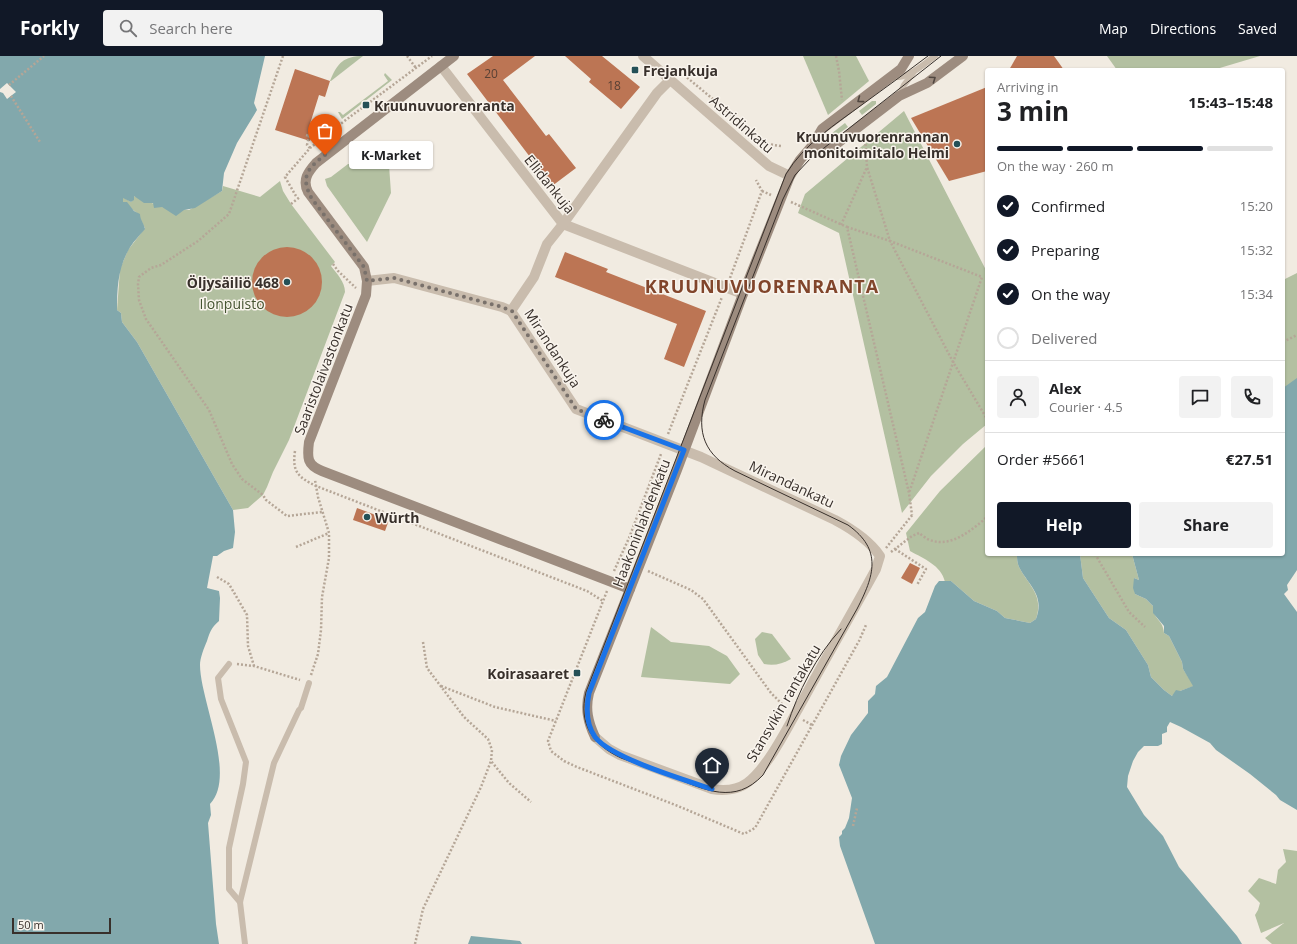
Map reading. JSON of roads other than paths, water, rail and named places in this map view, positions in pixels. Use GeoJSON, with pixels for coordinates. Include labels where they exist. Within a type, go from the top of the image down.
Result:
{"type":"FeatureCollection","features":[{"type":"Feature","properties":{"kind":"street","name":"Saaristolaivastonkatu"},"geometry":{"type":"LineString","coordinates":[[454,56],[316,163],[308,172],[305,180],[306,190],[312,199],[364,267],[363,282],[366,296],[309,442],[307,452],[309,461],[314,468],[630,589]]}},
{"type":"Feature","properties":{"kind":"street","name":"Astridinkatu"},"geometry":{"type":"LineString","coordinates":[[642,56],[769,166],[790,176]]}},
{"type":"Feature","properties":{"kind":"street","name":"Haakoninlahdenkatu"},"geometry":{"type":"LineString","coordinates":[[595,737],[587,716],[586,708],[589,693],[790,176],[800,160],[812,146],[822,129],[901,69],[909,56]]}},
{"type":"Feature","properties":{"kind":"street","name":"Haakoninlahdenkatu"},"geometry":{"type":"LineString","coordinates":[[812,146],[835,145],[899,96],[927,83],[963,56]]}},
{"type":"Feature","properties":{"kind":"street","name":"Ellidankuja"},"geometry":{"type":"LineString","coordinates":[[441,66],[563,224],[743,294]]}},
{"type":"Feature","properties":{"kind":"street"},"geometry":{"type":"LineString","coordinates":[[512,311],[534,277],[547,244],[657,93],[670,80]]}},
{"type":"Feature","properties":{"kind":"street","name":"Mirandankuja"},"geometry":{"type":"LineString","coordinates":[[363,282],[394,278],[512,311],[576,409],[684,450]]}},
{"type":"Feature","properties":{"kind":"street","name":"Mirandankatu"},"geometry":{"type":"LineString","coordinates":[[684,450],[713,462],[835,520],[874,547],[879,560]]}},
{"type":"Feature","properties":{"kind":"street","name":"Stansvikin rantakatu"},"geometry":{"type":"LineString","coordinates":[[595,737],[609,749],[627,758],[712,789],[730,790],[746,784],[759,773],[794,716],[876,569],[879,560]]}},
{"type":"Feature","properties":{"kind":"lane","name":"Haakoninlahdenkatu"},"geometry":{"type":"LineString","coordinates":[[899,96],[904,84],[914,72],[935,56]]}},
{"type":"Feature","properties":{"kind":"lane","name":"Haakoninlahdenkatu"},"geometry":{"type":"LineString","coordinates":[[891,77],[900,78],[914,72]]}},
{"type":"Feature","properties":{"kind":"lane"},"geometry":{"type":"LineString","coordinates":[[229,664],[218,678],[221,699],[246,762],[243,784],[229,848],[229,889],[240,902]]}},
{"type":"Feature","properties":{"kind":"lane"},"geometry":{"type":"LineString","coordinates":[[245,944],[240,902],[274,763],[301,708],[309,683]]}},
{"type":"Feature","properties":{"kind":"water"},"geometry":{"type":"Polygon","coordinates":[[[0,56],[265,56],[254,103],[257,110],[237,143],[224,173],[222,191],[195,208],[184,210],[176,216],[162,207],[154,208],[153,203],[144,203],[134,196],[134,200],[131,202],[123,198],[123,202],[127,202],[134,211],[140,214],[145,229],[128,251],[120,272],[117,294],[117,310],[121,313],[122,322],[137,342],[233,510],[235,532],[233,548],[224,551],[217,556],[213,556],[207,588],[219,591],[219,621],[210,633],[202,653],[200,665],[205,698],[219,757],[220,775],[217,791],[210,804],[211,815],[208,823],[219,944],[0,944],[0,56]]]}},
{"type":"Feature","properties":{"kind":"water"},"geometry":{"type":"Polygon","coordinates":[[[1297,378],[1297,570],[1287,585],[1288,590],[1284,594],[1297,612],[1297,810],[1280,800],[1250,774],[1216,750],[1210,743],[1170,722],[1167,727],[1167,732],[1162,734],[1162,744],[1158,746],[1144,746],[1138,752],[1128,776],[1127,787],[1144,815],[1163,836],[1179,867],[1242,944],[875,944],[840,846],[839,837],[842,834],[842,831],[845,828],[849,818],[852,798],[839,765],[841,756],[851,735],[868,713],[868,701],[875,694],[876,686],[887,677],[918,618],[925,612],[935,586],[939,581],[951,581],[974,601],[997,611],[1005,618],[1030,623],[1036,619],[1039,603],[1035,591],[1019,567],[1017,556],[1080,556],[1083,578],[1109,618],[1126,630],[1148,665],[1151,677],[1172,696],[1176,690],[1180,691],[1193,686],[1183,669],[1182,662],[1169,636],[1164,633],[1164,626],[1153,613],[1153,606],[1146,599],[1135,594],[1133,588],[1134,578],[1139,580],[1133,556],[1285,556],[1285,387],[1297,378]]]}},
{"type":"Feature","properties":{"kind":"water"},"geometry":{"type":"Polygon","coordinates":[[[471,936],[520,941],[522,944],[468,944],[471,936]]]}},
{"type":"Feature","properties":{"kind":"tram line"},"geometry":{"type":"LineString","coordinates":[[928,56],[821,135],[793,163],[786,174],[586,692],[584,703],[586,724],[590,732],[603,747],[621,758],[708,790],[720,792],[742,790],[763,775],[857,609],[868,585],[872,564],[871,554],[867,544],[859,534],[848,525],[735,471],[716,458],[705,442],[703,433],[702,412],[705,400],[783,199],[795,175],[810,159],[941,56]]}},
{"type":"Feature","properties":{"kind":"tram line"},"geometry":{"type":"LineString","coordinates":[[787,726],[802,687],[824,651],[841,629]]}},
{"type":"Feature","properties":{"kind":"place","name":"Frejankuja"},"geometry":{"type":"Point","coordinates":[635,70]}},
{"type":"Feature","properties":{"kind":"place","name":"Kruunuvuorenranta"},"geometry":{"type":"Point","coordinates":[366,105]}},
{"type":"Feature","properties":{"kind":"place","name":"Kruunuvuorenrannan monitoimitalo Helmi"},"geometry":{"type":"Point","coordinates":[957,144]}},
{"type":"Feature","properties":{"kind":"place","name":"K-Market"},"geometry":{"type":"Point","coordinates":[325,155]}},
{"type":"Feature","properties":{"kind":"place","name":"Öljysäiliö 468"},"geometry":{"type":"Point","coordinates":[287,282]}},
{"type":"Feature","properties":{"kind":"place","name":"Würth"},"geometry":{"type":"Point","coordinates":[367,517]}},
{"type":"Feature","properties":{"kind":"place","name":"Koirasaaret"},"geometry":{"type":"Point","coordinates":[577,673]}},
{"type":"Feature","properties":{"kind":"district","name":"KRUUNUVUORENRANTA"},"geometry":{"type":"Point","coordinates":[762,286]}},
{"type":"Feature","properties":{"kind":"park label","name":"Ilonpuisto"},"geometry":{"type":"Point","coordinates":[232,303]}}]}
